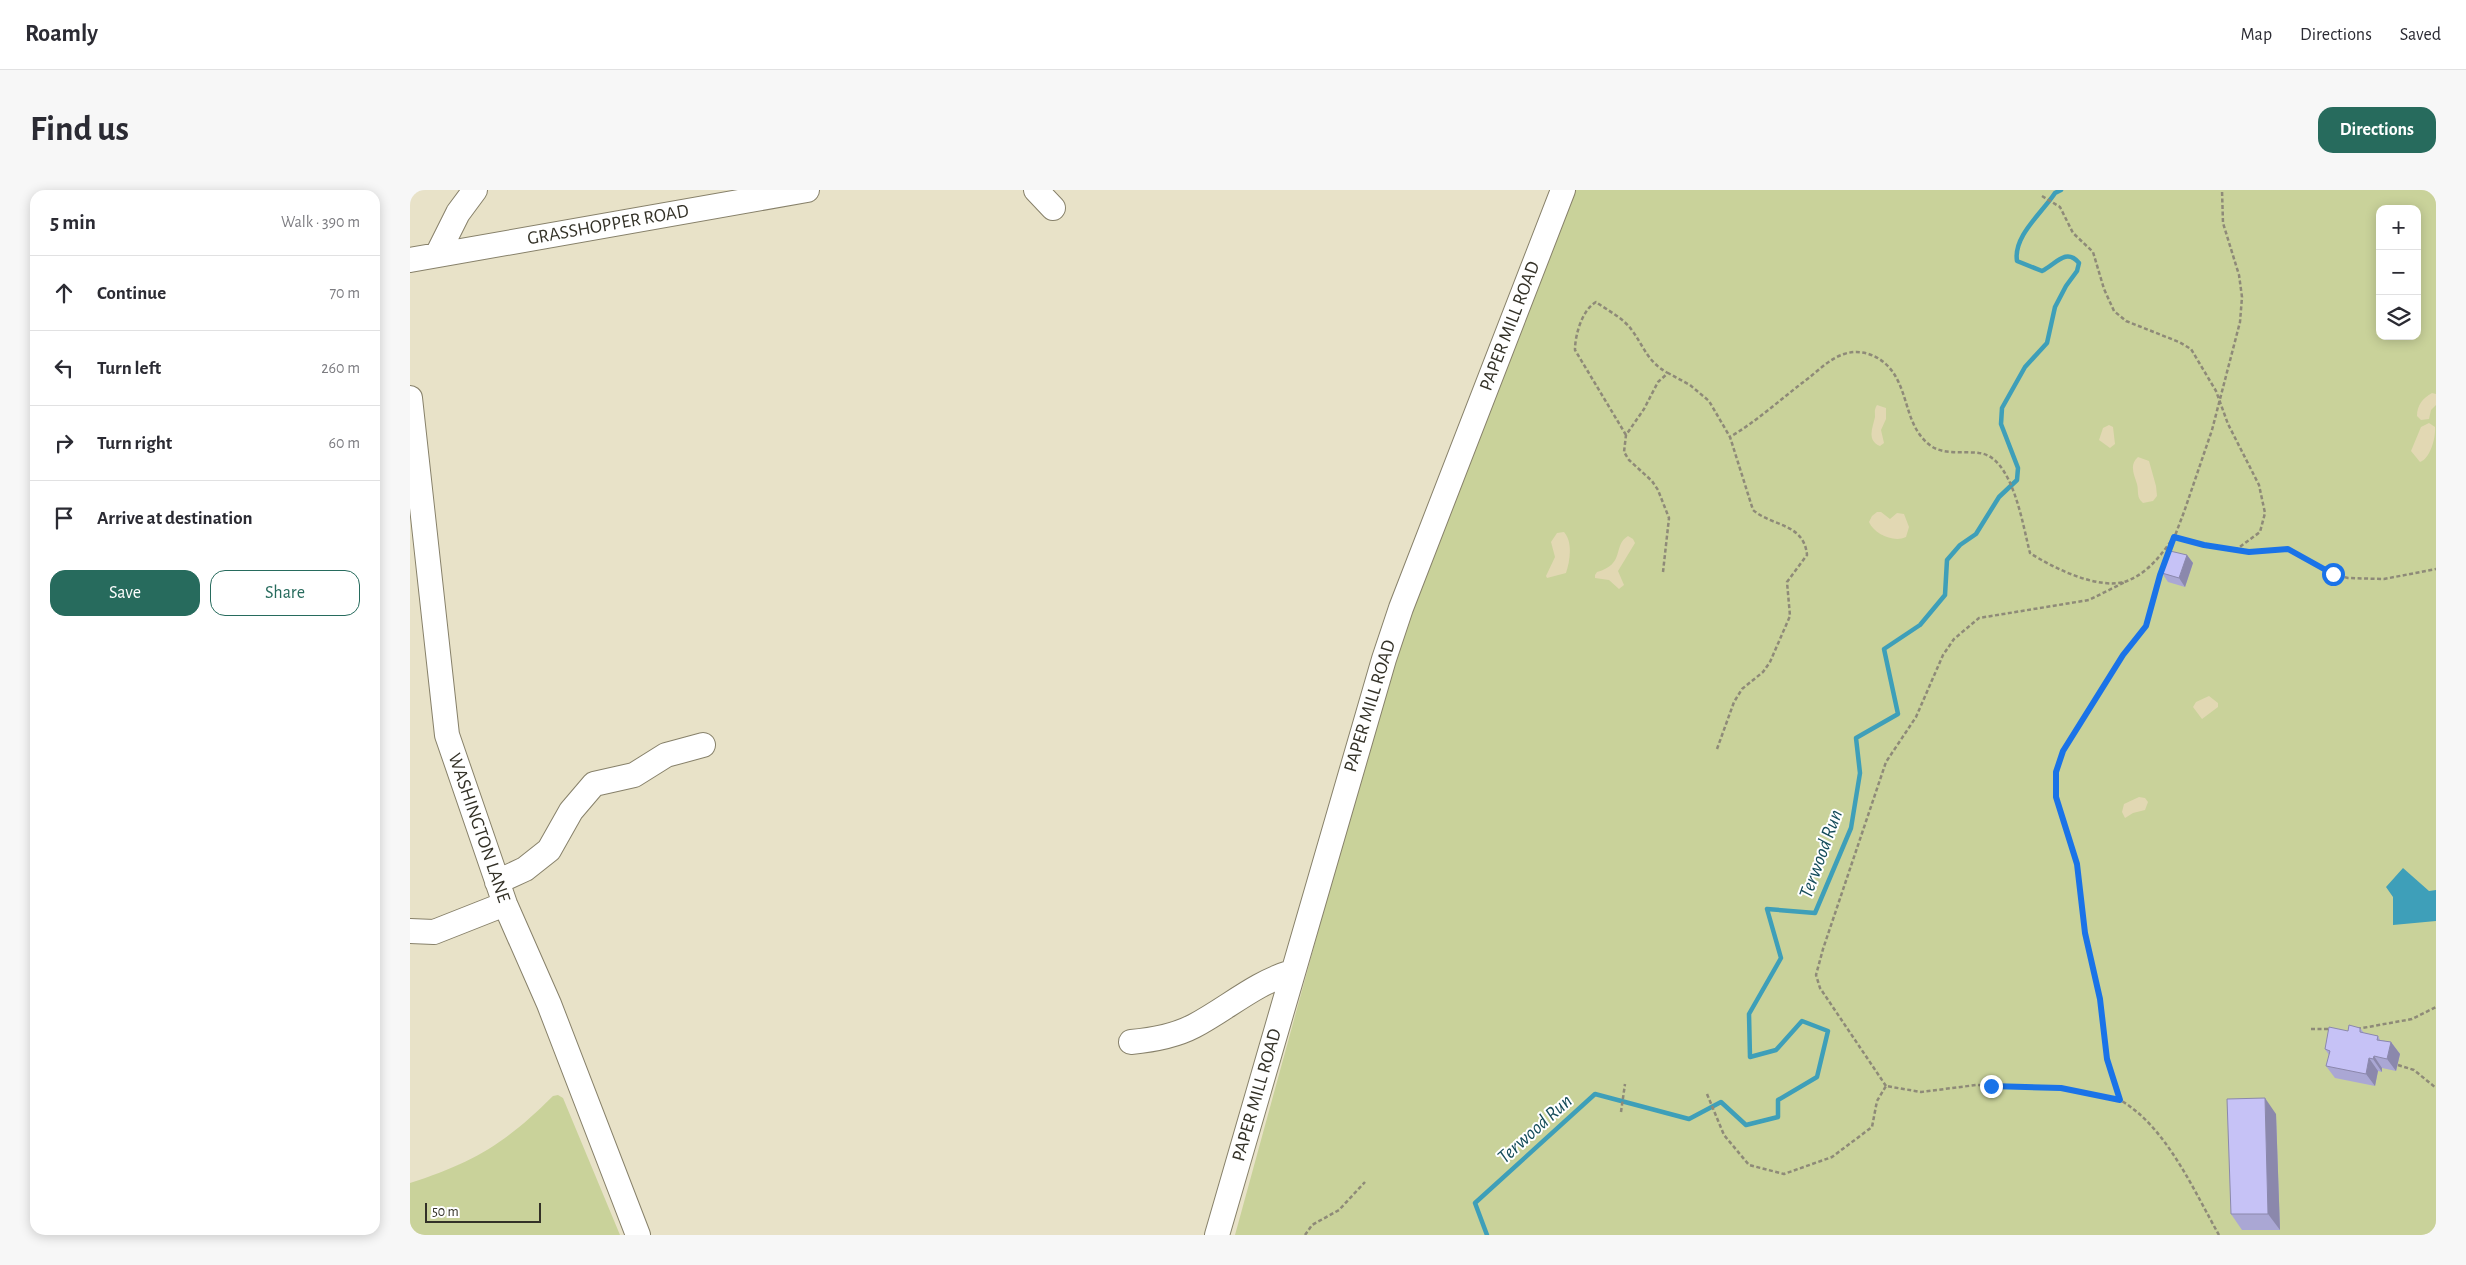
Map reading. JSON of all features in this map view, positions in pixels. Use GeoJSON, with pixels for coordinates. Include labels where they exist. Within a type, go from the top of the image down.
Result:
{"type":"FeatureCollection","features":[{"type":"Feature","properties":{"kind":"street"},"geometry":{"type":"LineString","coordinates":[[437,255],[458,213],[475,190]]}},
{"type":"Feature","properties":{"kind":"street","name":"GRASSHOPPER ROAD"},"geometry":{"type":"LineString","coordinates":[[410,260],[807,190]]}},
{"type":"Feature","properties":{"kind":"street"},"geometry":{"type":"LineString","coordinates":[[1036,190],[1053,208]]}},
{"type":"Feature","properties":{"kind":"street","name":"PAPER MILL ROAD"},"geometry":{"type":"LineString","coordinates":[[1217,1235],[1359,740],[1401,608],[1563,190]]}},
{"type":"Feature","properties":{"kind":"street","name":"WASHINGTON LANE"},"geometry":{"type":"LineString","coordinates":[[410,398],[447,735],[501,893],[549,1004],[638,1235]]}},
{"type":"Feature","properties":{"kind":"street"},"geometry":{"type":"LineString","coordinates":[[410,931],[434,932],[501,893],[525,869],[549,850],[571,811],[594,784],[634,775],[666,755],[703,745]]}},
{"type":"Feature","properties":{"kind":"street"},"geometry":{"type":"LineString","coordinates":[[1131,1042],[1159,1038],[1184,1030],[1208,1018],[1260,984],[1292,972]]}},
{"type":"Feature","properties":{"kind":"path"},"geometry":{"type":"LineString","coordinates":[[2120,1100],[2107,1059],[2100,999],[2085,933],[2077,864],[2056,797],[2056,772],[2063,751],[2123,655],[2146,626],[2160,575],[2200,467],[2240,322],[2242,297],[2239,275],[2223,222],[2222,190]]}},
{"type":"Feature","properties":{"kind":"path"},"geometry":{"type":"LineString","coordinates":[[2042,196],[2060,207],[2073,233],[2093,252],[2104,289],[2114,311],[2126,321],[2179,342],[2191,349],[2216,390],[2218,400],[2259,486],[2265,513],[2260,532],[2236,550]]}},
{"type":"Feature","properties":{"kind":"path"},"geometry":{"type":"LineString","coordinates":[[1626,435],[1575,350],[1575,339],[1589,306],[1596,302],[1630,328],[1646,356],[1658,367],[1710,401],[1730,437],[1753,510],[1760,516],[1800,534],[1806,544],[1807,555],[1787,582],[1790,616],[1770,662],[1763,672],[1742,689],[1734,702],[1717,749]]}},
{"type":"Feature","properties":{"kind":"path"},"geometry":{"type":"LineString","coordinates":[[1730,437],[1749,425],[1826,363],[1842,355],[1856,352],[1870,353],[1885,364],[1897,379],[1911,420],[1921,437],[1933,447],[1944,451],[1983,453],[2000,464],[2014,496],[2030,553],[2078,577],[2096,582],[2127,581]]}},
{"type":"Feature","properties":{"kind":"path"},"geometry":{"type":"LineString","coordinates":[[1663,572],[1669,518],[1658,490],[1652,481],[1629,460],[1624,452],[1626,435],[1644,409],[1658,382],[1668,373]]}},
{"type":"Feature","properties":{"kind":"path"},"geometry":{"type":"LineString","coordinates":[[2174,537],[2204,545],[2249,552],[2288,549],[2333,574],[2364,580],[2409,576],[2436,569]]}},
{"type":"Feature","properties":{"kind":"path"},"geometry":{"type":"LineString","coordinates":[[2174,537],[2153,564],[2127,581],[2089,600],[1978,618],[1954,639],[1943,655],[1916,717],[1886,762],[1823,949],[1816,976],[1820,988],[1886,1086],[1921,1092],[1976,1085],[2052,1088],[2120,1100],[2134,1108],[2179,1164],[2219,1235]]}},
{"type":"Feature","properties":{"kind":"path"},"geometry":{"type":"LineString","coordinates":[[2349,1029],[2364,1029],[2412,1018],[2436,1007]]}},
{"type":"Feature","properties":{"kind":"path"},"geometry":{"type":"LineString","coordinates":[[2311,1029],[2334,1029]]}},
{"type":"Feature","properties":{"kind":"path"},"geometry":{"type":"LineString","coordinates":[[2398,1064],[2414,1070],[2436,1088]]}},
{"type":"Feature","properties":{"kind":"path"},"geometry":{"type":"LineString","coordinates":[[1621,1112],[1625,1084]]}},
{"type":"Feature","properties":{"kind":"path"},"geometry":{"type":"LineString","coordinates":[[1707,1094],[1724,1135],[1749,1165],[1784,1174],[1832,1157],[1872,1126],[1877,1101],[1886,1086]]}},
{"type":"Feature","properties":{"kind":"path"},"geometry":{"type":"LineString","coordinates":[[1305,1235],[1312,1225],[1339,1210],[1365,1182]]}},
{"type":"Feature","properties":{"kind":"green space"},"geometry":{"type":"Polygon","coordinates":[[[1576,190],[2436,190],[2436,1235],[1235,1235],[1398,640],[1461,468],[1576,190]]]}},
{"type":"Feature","properties":{"kind":"green space"},"geometry":{"type":"Polygon","coordinates":[[[558,1095],[563,1098],[620,1235],[410,1235],[410,1183],[452,1168],[488,1150],[520,1127],[553,1096],[558,1095]]]}},
{"type":"Feature","properties":{"kind":"sand"},"geometry":{"type":"Polygon","coordinates":[[[2432,393],[2436,394],[2436,405],[2431,410],[2429,419],[2421,420],[2417,416],[2419,405],[2432,393]]]}},
{"type":"Feature","properties":{"kind":"sand"},"geometry":{"type":"Polygon","coordinates":[[[1877,405],[1886,408],[1886,419],[1881,430],[1884,443],[1880,446],[1872,437],[1877,405]]]}},
{"type":"Feature","properties":{"kind":"sand"},"geometry":{"type":"Polygon","coordinates":[[[2429,423],[2435,427],[2433,442],[2427,457],[2420,462],[2411,451],[2421,427],[2429,423]]]}},
{"type":"Feature","properties":{"kind":"sand"},"geometry":{"type":"Polygon","coordinates":[[[2109,425],[2113,427],[2115,444],[2110,448],[2099,440],[2103,428],[2109,425]]]}},
{"type":"Feature","properties":{"kind":"sand"},"geometry":{"type":"Polygon","coordinates":[[[2138,457],[2149,461],[2157,496],[2153,501],[2143,503],[2139,496],[2133,466],[2138,457]]]}},
{"type":"Feature","properties":{"kind":"sand"},"geometry":{"type":"Polygon","coordinates":[[[1877,512],[1881,512],[1890,519],[1897,513],[1904,514],[1909,527],[1906,537],[1901,539],[1890,538],[1875,530],[1869,522],[1877,512]]]}},
{"type":"Feature","properties":{"kind":"sand"},"geometry":{"type":"Polygon","coordinates":[[[1564,532],[1570,546],[1569,563],[1566,573],[1547,578],[1546,576],[1555,557],[1551,542],[1557,533],[1564,532]]]}},
{"type":"Feature","properties":{"kind":"sand"},"geometry":{"type":"Polygon","coordinates":[[[1628,536],[1635,543],[1618,571],[1624,585],[1619,589],[1609,580],[1595,578],[1595,575],[1612,564],[1620,545],[1628,536]]]}},
{"type":"Feature","properties":{"kind":"sand"},"geometry":{"type":"Polygon","coordinates":[[[2209,696],[2218,703],[2218,707],[2202,719],[2193,707],[2196,702],[2209,696]]]}},
{"type":"Feature","properties":{"kind":"sand"},"geometry":{"type":"Polygon","coordinates":[[[2139,797],[2145,798],[2148,802],[2145,810],[2133,813],[2125,818],[2122,812],[2124,804],[2139,797]]]}},
{"type":"Feature","properties":{"kind":"water"},"geometry":{"type":"Polygon","coordinates":[[[2403,868],[2429,891],[2436,890],[2436,921],[2393,925],[2393,897],[2386,887],[2403,868]]]}},
{"type":"Feature","properties":{"kind":"building"},"geometry":{"type":"Polygon","coordinates":[[[2170,551],[2187,555],[2179,578],[2162,573],[2170,551]]]}},
{"type":"Feature","properties":{"kind":"building"},"geometry":{"type":"Polygon","coordinates":[[[2349,1025],[2360,1028],[2360,1032],[2378,1036],[2377,1040],[2391,1042],[2387,1059],[2374,1056],[2373,1059],[2369,1058],[2366,1074],[2326,1066],[2330,1051],[2325,1049],[2329,1027],[2348,1031],[2349,1025]]]}},
{"type":"Feature","properties":{"kind":"building"},"geometry":{"type":"Polygon","coordinates":[[[2265,1098],[2268,1214],[2231,1214],[2227,1099],[2265,1098]]]}},
{"type":"Feature","properties":{"kind":"waterway","name":"Terwood Run"},"geometry":{"type":"LineString","coordinates":[[1487,1235],[1475,1203],[1595,1094],[1689,1119],[1721,1102],[1746,1125],[1778,1117],[1778,1100],[1817,1077],[1828,1031],[1802,1021],[1776,1050],[1750,1057],[1749,1014],[1781,958],[1767,909],[1815,913],[1851,828],[1860,773],[1856,738],[1898,714],[1884,649],[1920,625],[1945,595],[1947,560],[1960,545],[1976,534],[1999,497],[2017,480],[2018,468],[2001,424],[2002,408],[2025,367],[2047,343],[2055,307],[2066,286],[2077,271],[2079,263],[2070,257],[2065,257],[2042,271],[2017,261],[2017,252],[2019,243],[2030,225],[2055,193],[2061,190]]}},
{"type":"Feature","properties":{"kind":"route"},"geometry":{"type":"LineString","coordinates":[[1991,1086],[2061,1088],[2120,1100],[2107,1059],[2100,999],[2091,967],[2085,933],[2077,864],[2056,797],[2056,772],[2063,751],[2123,655],[2146,626],[2160,575],[2174,537],[2204,545],[2249,552],[2288,549],[2333,574]]}}]}
